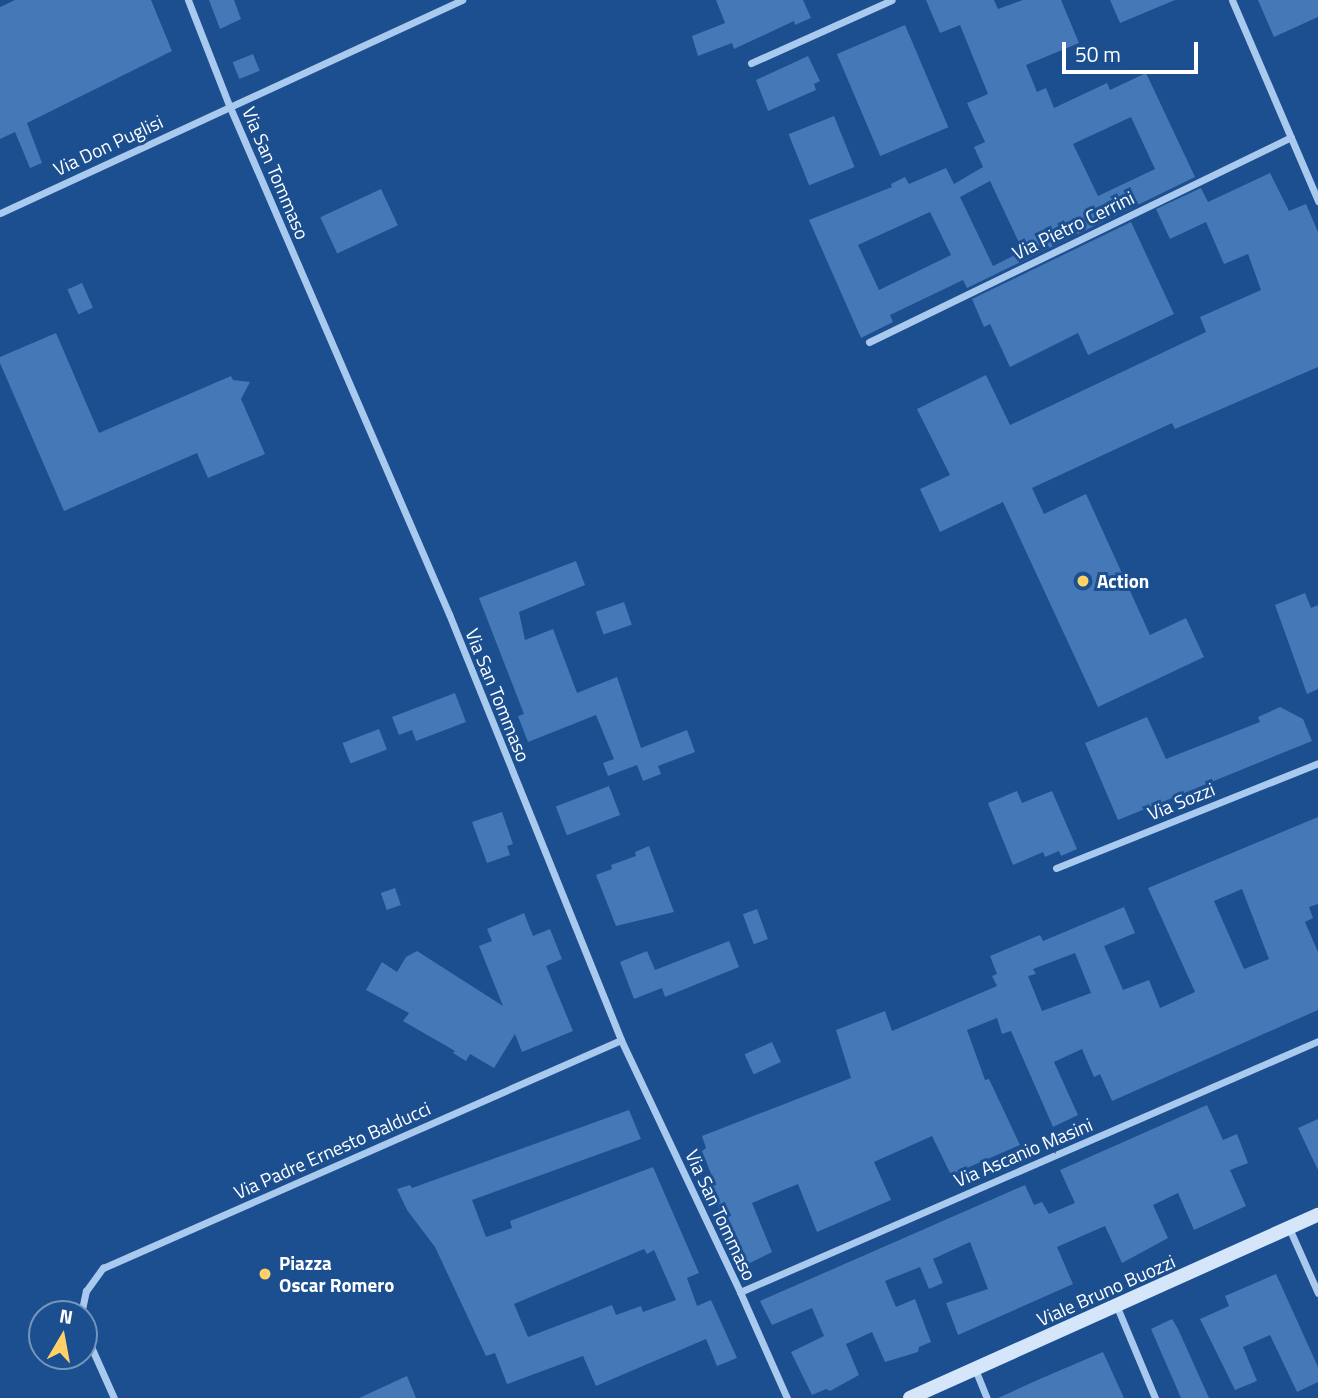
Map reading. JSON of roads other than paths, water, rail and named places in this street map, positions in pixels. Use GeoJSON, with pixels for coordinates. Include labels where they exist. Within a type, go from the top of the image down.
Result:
{"type":"FeatureCollection","features":[{"type":"Feature","properties":{"kind":"main road","name":"Viale Bruno Buozzi"},"geometry":{"type":"LineString","coordinates":[[910,1398],[1318,1215]]}},
{"type":"Feature","properties":{"kind":"street","name":"Via San Tommaso"},"geometry":{"type":"LineString","coordinates":[[188,0],[229,106],[449,614],[621,1040],[787,1398]]}},
{"type":"Feature","properties":{"kind":"street","name":"Via Don Puglisi"},"geometry":{"type":"LineString","coordinates":[[0,213],[462,0]]}},
{"type":"Feature","properties":{"kind":"street"},"geometry":{"type":"LineString","coordinates":[[751,63],[892,0]]}},
{"type":"Feature","properties":{"kind":"street"},"geometry":{"type":"LineString","coordinates":[[1232,0],[1318,201]]}},
{"type":"Feature","properties":{"kind":"street","name":"Via Pietro Cerrini"},"geometry":{"type":"LineString","coordinates":[[869,342],[1291,137]]}},
{"type":"Feature","properties":{"kind":"street","name":"Via Sozzi"},"geometry":{"type":"LineString","coordinates":[[1056,868],[1318,763]]}},
{"type":"Feature","properties":{"kind":"street","name":"Via Padre Ernesto Balducci"},"geometry":{"type":"LineString","coordinates":[[84,1300],[86,1291],[103,1268],[621,1040]]}},
{"type":"Feature","properties":{"kind":"street","name":"Via Ascanio Masini"},"geometry":{"type":"LineString","coordinates":[[740,1292],[1318,1041]]}},
{"type":"Feature","properties":{"kind":"street"},"geometry":{"type":"LineString","coordinates":[[1289,1228],[1318,1293]]}},
{"type":"Feature","properties":{"kind":"street"},"geometry":{"type":"LineString","coordinates":[[1116,1307],[1155,1398]]}},
{"type":"Feature","properties":{"kind":"street"},"geometry":{"type":"LineString","coordinates":[[98,1362],[114,1398]]}},
{"type":"Feature","properties":{"kind":"street"},"geometry":{"type":"LineString","coordinates":[[975,1370],[988,1398]]}},
{"type":"Feature","properties":{"kind":"place","name":"Action"},"geometry":{"type":"Point","coordinates":[1083,581]}},
{"type":"Feature","properties":{"kind":"place","name":"Piazza Oscar Romero"},"geometry":{"type":"Point","coordinates":[265,1274]}}]}
